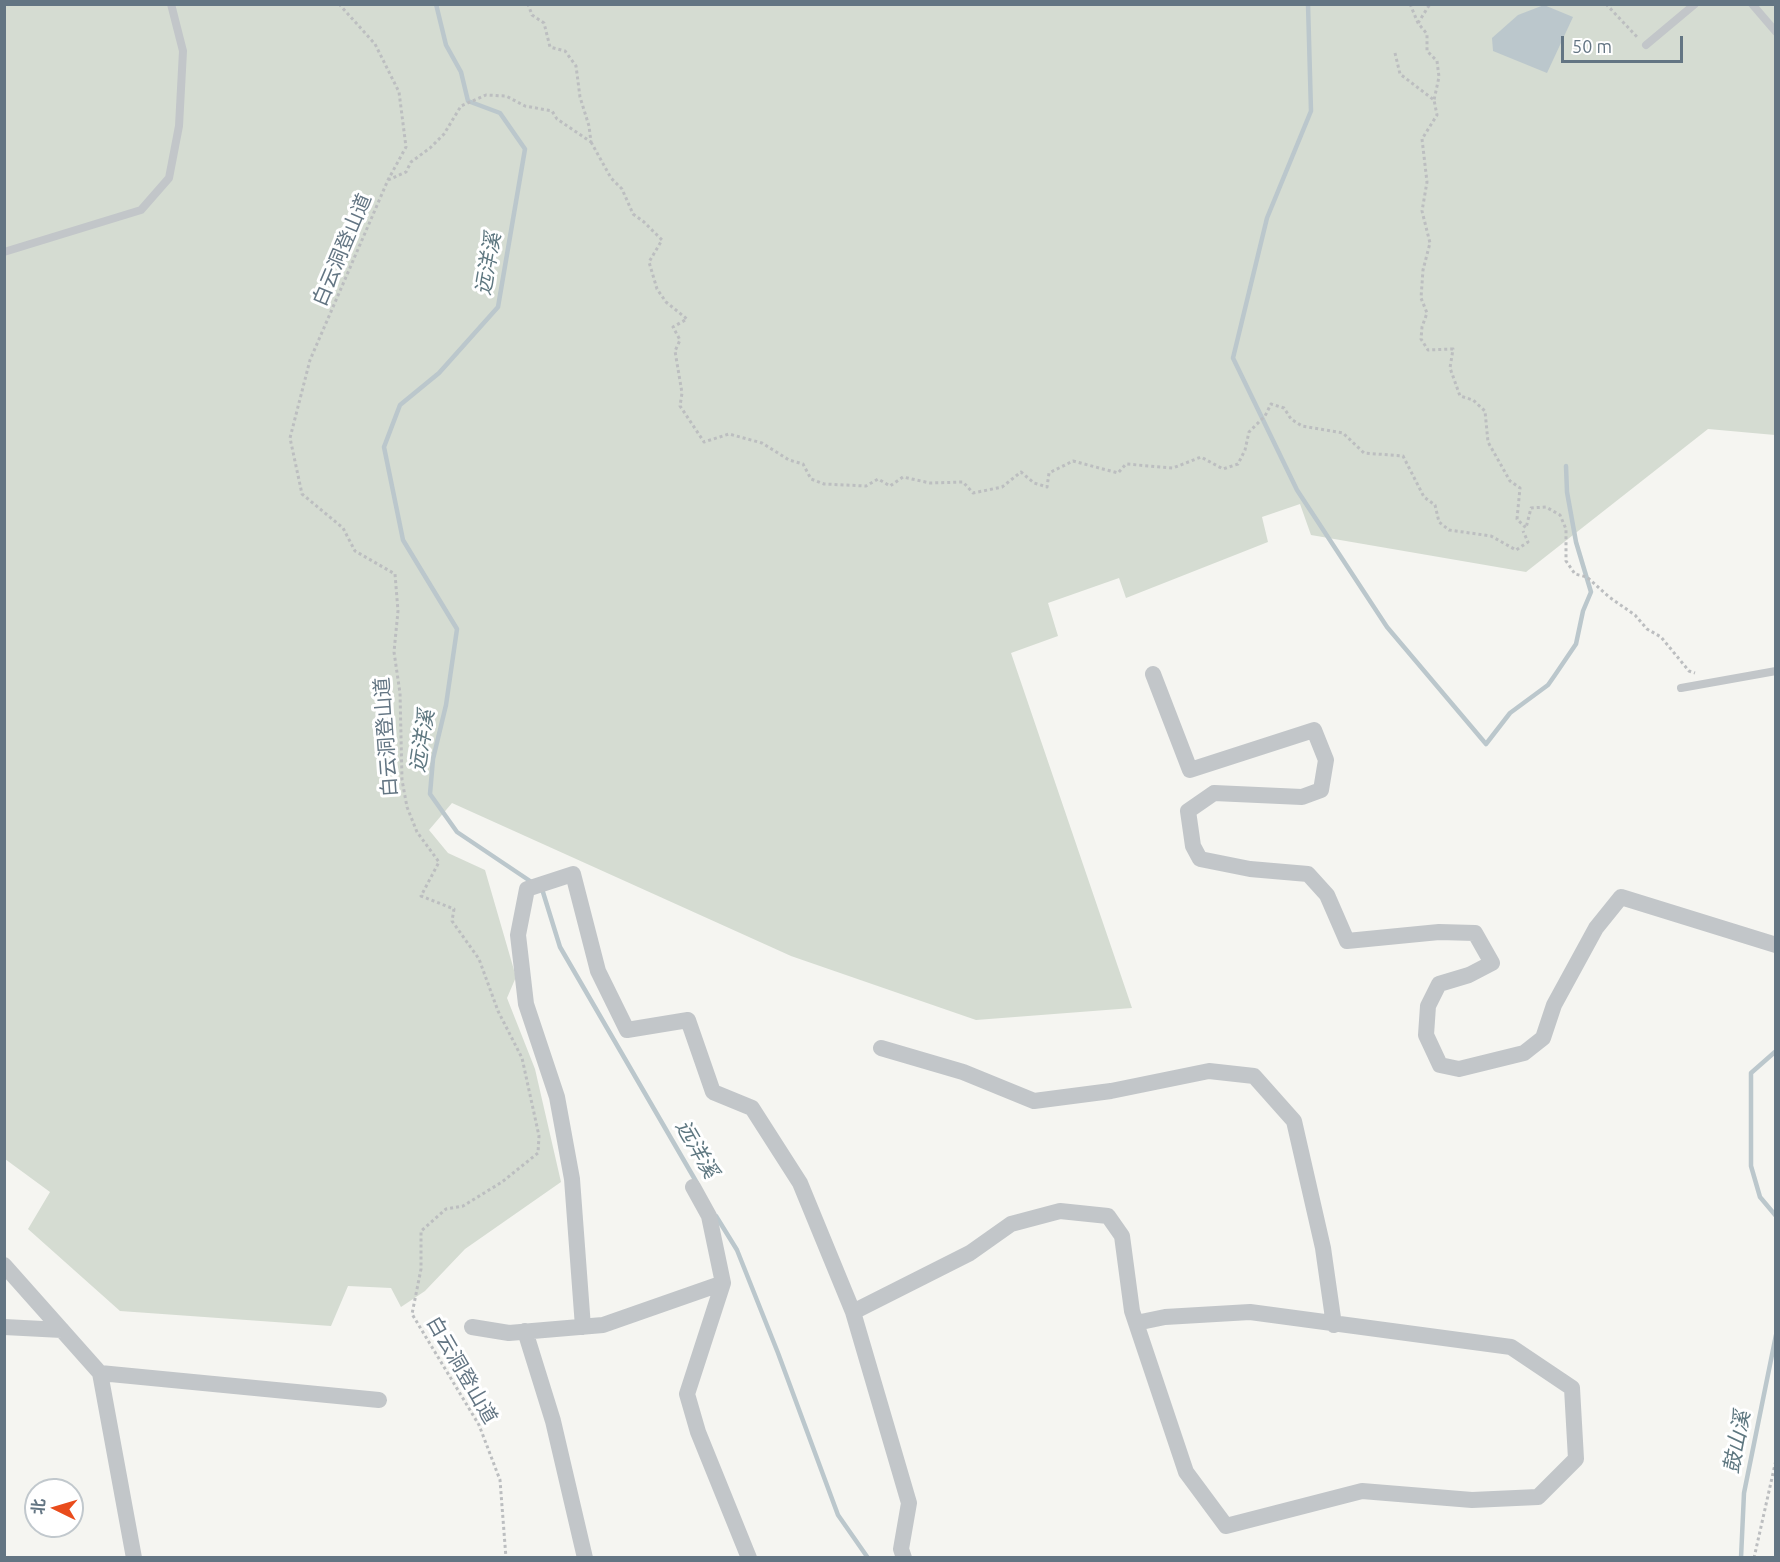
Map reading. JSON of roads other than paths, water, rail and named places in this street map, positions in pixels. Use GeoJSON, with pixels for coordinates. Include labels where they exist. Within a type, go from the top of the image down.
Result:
{"type":"FeatureCollection","features":[{"type":"Feature","properties":{"kind":"street"},"geometry":{"type":"LineString","coordinates":[[1153,674],[1190,770],[1314,730],[1326,760],[1321,790],[1302,797],[1214,793],[1188,811],[1193,846],[1200,859],[1250,869],[1308,874],[1327,895],[1347,940],[1439,932],[1475,933],[1492,963],[1468,975],[1439,984],[1428,1006],[1426,1035],[1440,1065],[1459,1069],[1524,1053],[1543,1038],[1554,1005],[1596,928],[1621,897],[1776,945]]}},
{"type":"Feature","properties":{"kind":"street"},"geometry":{"type":"LineString","coordinates":[[583,1327],[572,1179],[557,1097],[526,1004],[518,935],[527,889],[573,874],[598,971],[627,1030],[688,1020],[713,1092],[752,1108],[800,1183],[853,1312],[909,1503],[901,1549],[904,1557]]}},
{"type":"Feature","properties":{"kind":"street"},"geometry":{"type":"LineString","coordinates":[[881,1048],[963,1072],[1034,1101],[1111,1091],[1209,1071],[1254,1076],[1294,1121],[1323,1248],[1334,1325]]}},
{"type":"Feature","properties":{"kind":"street"},"geometry":{"type":"LineString","coordinates":[[693,1187],[710,1216],[723,1283],[687,1394],[698,1432],[749,1557]]}},
{"type":"Feature","properties":{"kind":"street"},"geometry":{"type":"LineString","coordinates":[[853,1312],[970,1253],[1011,1224],[1060,1211],[1108,1216],[1122,1236],[1132,1311],[1136,1323],[1186,1472],[1226,1526],[1362,1491],[1472,1500],[1538,1497],[1576,1459],[1572,1388],[1511,1347],[1250,1312],[1165,1317],[1136,1323]]}},
{"type":"Feature","properties":{"kind":"street"},"geometry":{"type":"LineString","coordinates":[[4,1265],[100,1373],[134,1557]]}},
{"type":"Feature","properties":{"kind":"street"},"geometry":{"type":"LineString","coordinates":[[472,1328],[509,1333],[603,1325],[723,1283]]}},
{"type":"Feature","properties":{"kind":"street"},"geometry":{"type":"LineString","coordinates":[[4,1327],[62,1330]]}},
{"type":"Feature","properties":{"kind":"street"},"geometry":{"type":"LineString","coordinates":[[525,1331],[553,1421],[585,1557]]}},
{"type":"Feature","properties":{"kind":"street"},"geometry":{"type":"LineString","coordinates":[[100,1373],[379,1400]]}},
{"type":"Feature","properties":{"kind":"lane"},"geometry":{"type":"LineString","coordinates":[[4,252],[141,210],[169,178],[179,126],[183,51],[171,4]]}},
{"type":"Feature","properties":{"kind":"lane"},"geometry":{"type":"LineString","coordinates":[[1646,45],[1695,4]]}},
{"type":"Feature","properties":{"kind":"lane"},"geometry":{"type":"LineString","coordinates":[[1752,4],[1776,32]]}},
{"type":"Feature","properties":{"kind":"lane"},"geometry":{"type":"LineString","coordinates":[[1681,688],[1776,671]]}},
{"type":"Feature","properties":{"kind":"waterway","name":"远洋溪"},"geometry":{"type":"LineString","coordinates":[[436,4],[446,45],[461,72],[468,101],[500,113],[525,149],[498,307],[439,373],[400,405],[384,447],[403,540],[457,629],[446,705],[433,759],[430,794],[457,832],[533,883]]}},
{"type":"Feature","properties":{"kind":"waterway"},"geometry":{"type":"LineString","coordinates":[[1308,4],[1311,111],[1267,218],[1233,358],[1297,490],[1387,627],[1486,744],[1510,713],[1548,685],[1555,675],[1576,644],[1583,611],[1591,592],[1576,542],[1567,492],[1566,466]]}},
{"type":"Feature","properties":{"kind":"waterway","name":"远洋溪"},"geometry":{"type":"LineString","coordinates":[[542,889],[560,947],[697,1183]]}},
{"type":"Feature","properties":{"kind":"waterway","name":"鼓山溪"},"geometry":{"type":"LineString","coordinates":[[1776,1051],[1751,1073],[1751,1166],[1760,1197],[1776,1216]]}},
{"type":"Feature","properties":{"kind":"waterway","name":"远洋溪"},"geometry":{"type":"LineString","coordinates":[[716,1216],[737,1250],[838,1515],[868,1558]]}},
{"type":"Feature","properties":{"kind":"waterway","name":"鼓山溪"},"geometry":{"type":"LineString","coordinates":[[1741,1558],[1744,1493],[1776,1335]]}}]}
